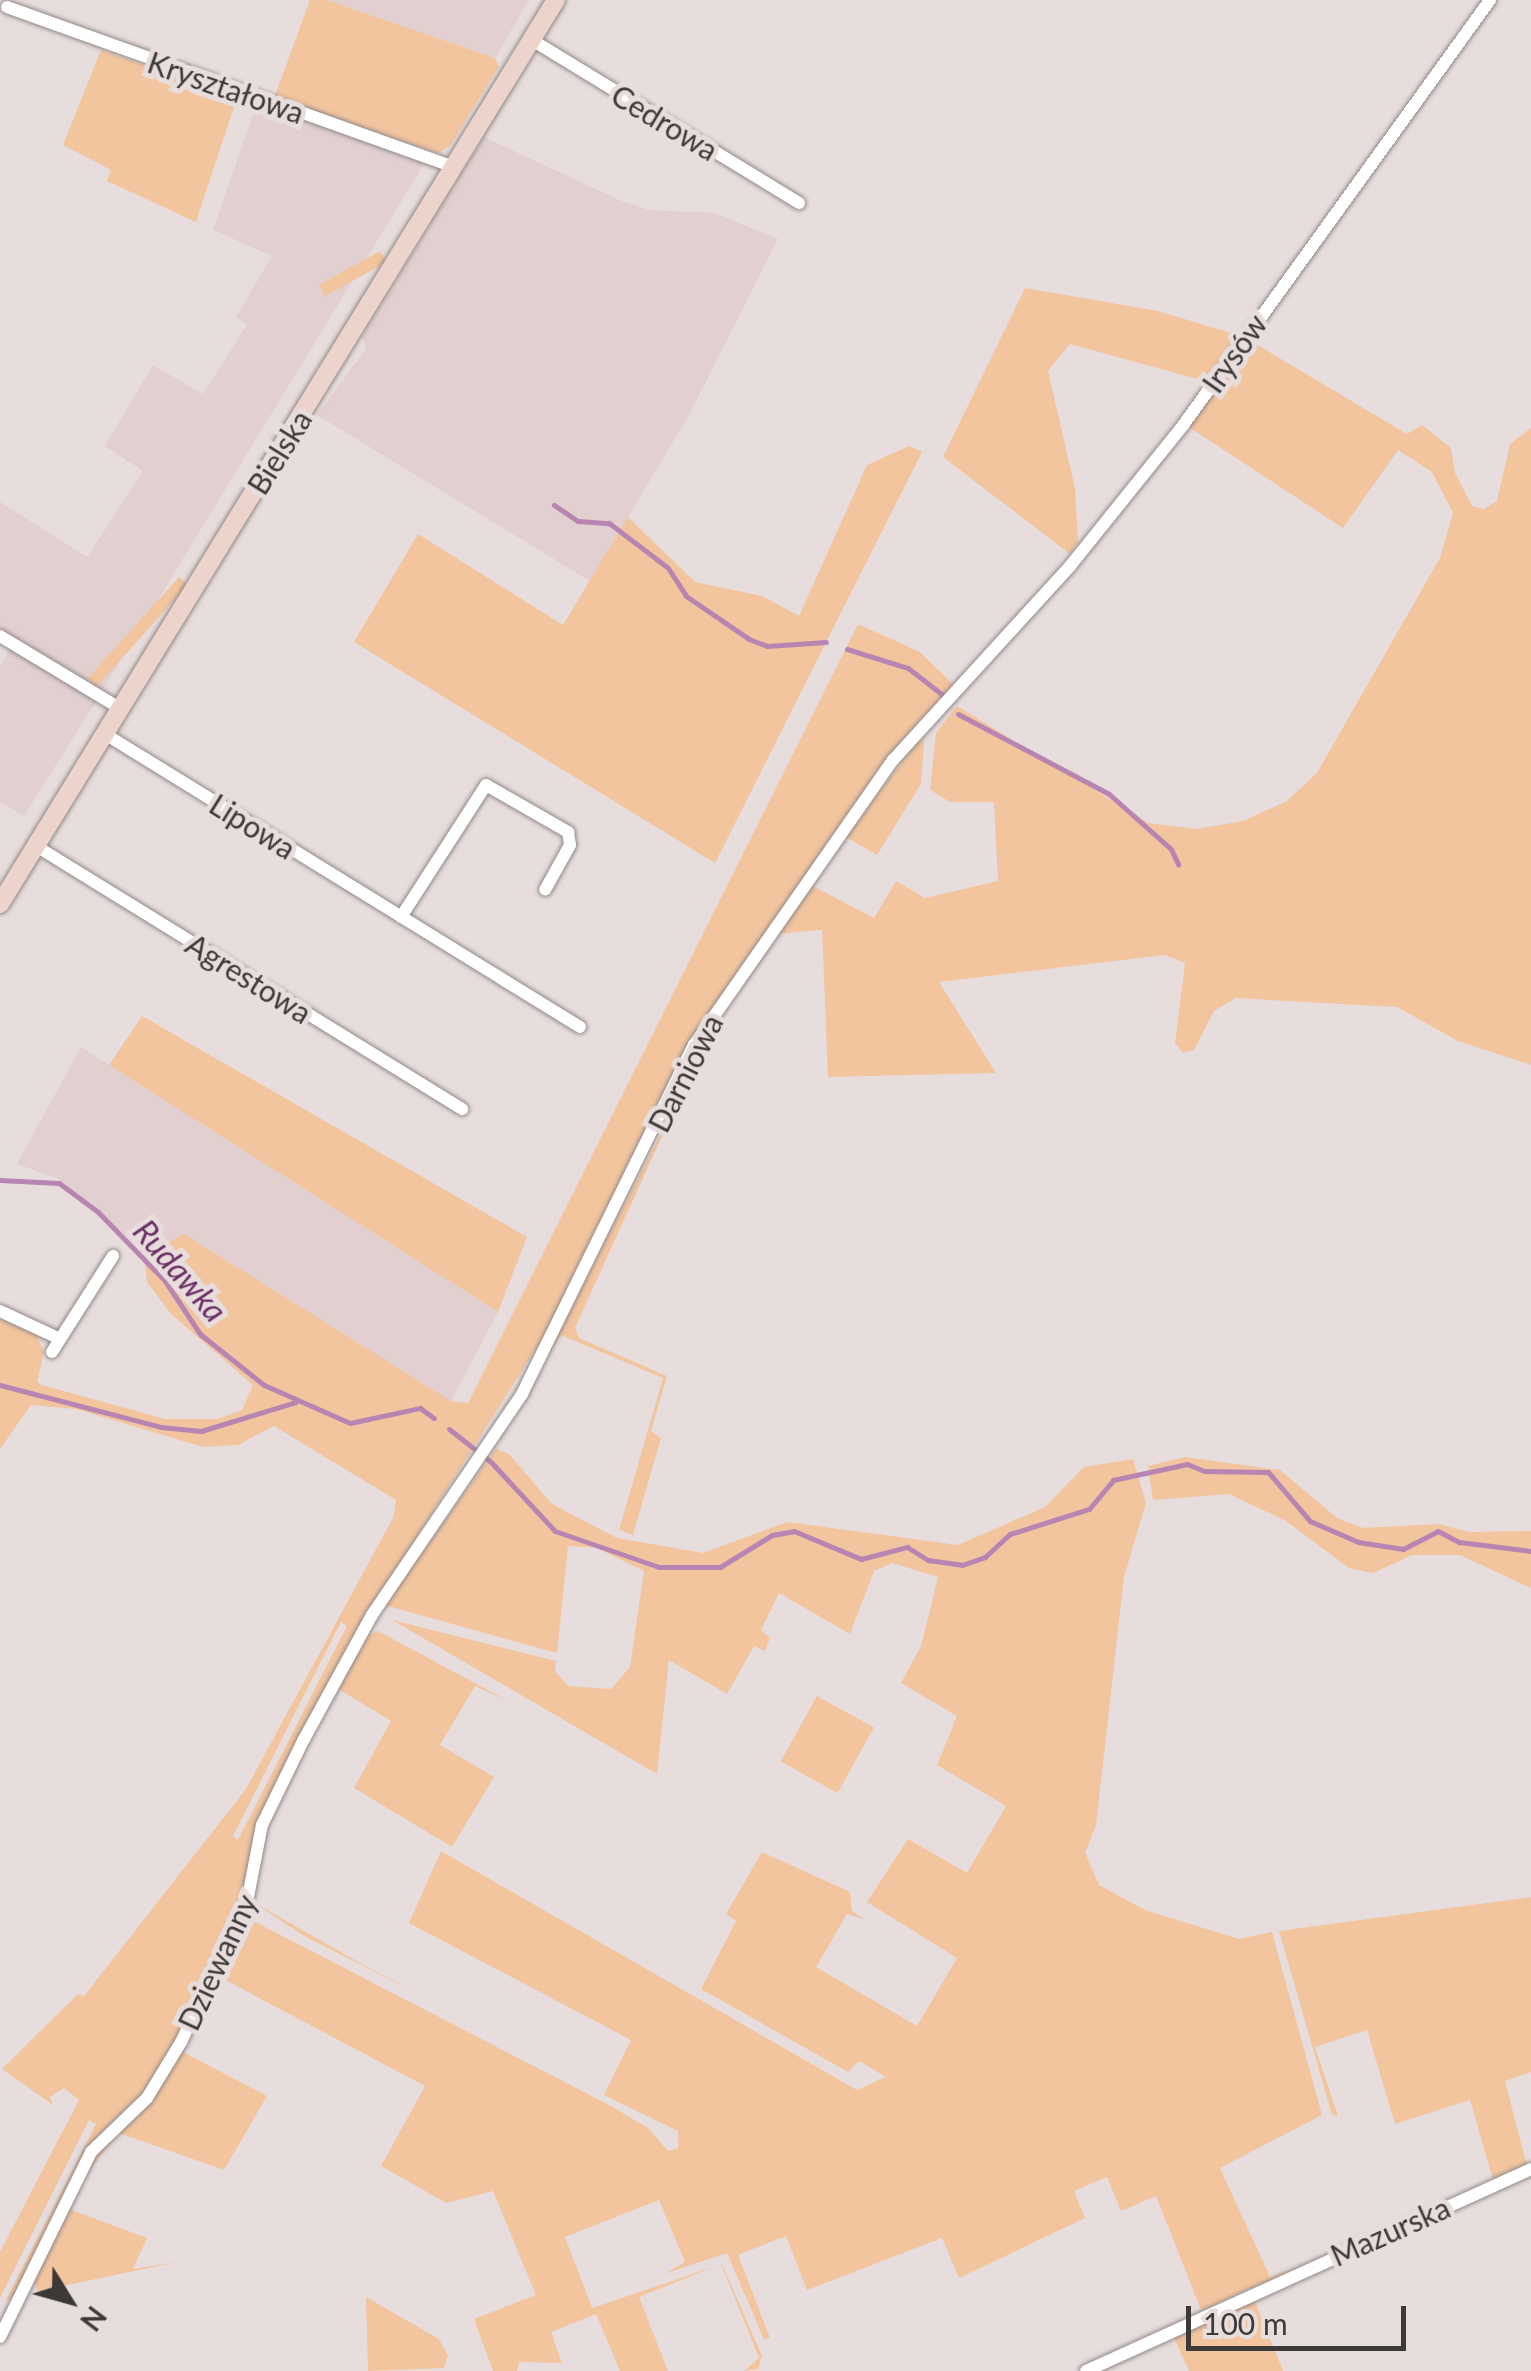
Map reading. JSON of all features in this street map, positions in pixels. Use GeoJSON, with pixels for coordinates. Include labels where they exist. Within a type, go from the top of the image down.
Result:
{"type":"FeatureCollection","features":[{"type":"Feature","properties":{"kind":"main road","name":"Bielska"},"geometry":{"type":"LineString","coordinates":[[0,904],[556,0]]}},
{"type":"Feature","properties":{"kind":"street","name":"Irysów"},"geometry":{"type":"LineString","coordinates":[[928,725],[1184,424],[1490,0]]}},
{"type":"Feature","properties":{"kind":"street","name":"Kryształowa"},"geometry":{"type":"LineString","coordinates":[[4,6],[454,166]]}},
{"type":"Feature","properties":{"kind":"street","name":"Cedrowa"},"geometry":{"type":"LineString","coordinates":[[532,40],[799,203]]}},
{"type":"Feature","properties":{"kind":"street"},"geometry":{"type":"LineString","coordinates":[[0,636],[121,708]]}},
{"type":"Feature","properties":{"kind":"street","name":"Darniowa"},"geometry":{"type":"LineString","coordinates":[[485,1447],[553,1335],[694,1045],[893,760],[928,725]]}},
{"type":"Feature","properties":{"kind":"street","name":"Lipowa"},"geometry":{"type":"LineString","coordinates":[[105,734],[580,1027]]}},
{"type":"Feature","properties":{"kind":"street"},"geometry":{"type":"LineString","coordinates":[[401,918],[486,785],[568,832],[570,845],[545,890]]}},
{"type":"Feature","properties":{"kind":"street","name":"Agrestowa"},"geometry":{"type":"LineString","coordinates":[[36,846],[462,1110]]}},
{"type":"Feature","properties":{"kind":"street"},"geometry":{"type":"LineString","coordinates":[[52,1352],[56,1337],[112,1256]]}},
{"type":"Feature","properties":{"kind":"street"},"geometry":{"type":"LineString","coordinates":[[0,1310],[56,1337]]}},
{"type":"Feature","properties":{"kind":"street","name":"Dziewanny"},"geometry":{"type":"LineString","coordinates":[[0,2337],[91,2152],[147,2098],[181,2042],[250,1896],[262,1826],[336,1676],[485,1447]]}},
{"type":"Feature","properties":{"kind":"street","name":"Mazurska"},"geometry":{"type":"LineString","coordinates":[[1086,2371],[1531,2169]]}},
{"type":"Feature","properties":{"kind":"shaded area"},"geometry":{"type":"Polygon","coordinates":[[[310,0],[327,0],[495,58],[499,66],[450,146],[438,153],[274,98],[310,0]]]}},
{"type":"Feature","properties":{"kind":"shaded area"},"geometry":{"type":"Polygon","coordinates":[[[327,0],[529,0],[495,58],[327,0]]]}},
{"type":"Feature","properties":{"kind":"shaded area"},"geometry":{"type":"Polygon","coordinates":[[[101,50],[237,98],[196,222],[107,181],[111,170],[63,145],[101,50]]]}},
{"type":"Feature","properties":{"kind":"shaded area"},"geometry":{"type":"Polygon","coordinates":[[[257,103],[424,164],[102,691],[0,631],[0,502],[87,557],[143,471],[105,446],[153,365],[203,394],[247,325],[236,317],[272,256],[213,230],[257,103]]]}},
{"type":"Feature","properties":{"kind":"shaded area"},"geometry":{"type":"Polygon","coordinates":[[[484,137],[619,200],[649,210],[714,213],[778,239],[690,413],[590,581],[317,415],[366,349],[362,337],[484,137]]]}},
{"type":"Feature","properties":{"kind":"shaded area"},"geometry":{"type":"Polygon","coordinates":[[[380,251],[386,262],[325,296],[319,285],[380,251]]]}},
{"type":"Feature","properties":{"kind":"shaded area"},"geometry":{"type":"Polygon","coordinates":[[[1025,288],[1158,311],[1244,337],[1407,434],[1422,425],[1451,448],[1455,473],[1472,506],[1484,509],[1497,501],[1510,444],[1531,428],[1531,1065],[1458,1041],[1397,1007],[1236,998],[1214,1011],[1194,1050],[1183,1053],[1175,1043],[1185,963],[1165,955],[939,982],[996,1073],[828,1077],[822,930],[776,934],[811,885],[874,918],[896,881],[925,898],[998,881],[994,802],[950,802],[930,790],[936,733],[957,706],[1149,823],[1196,829],[1243,821],[1287,801],[1317,773],[1440,558],[1453,513],[1432,472],[1398,450],[1343,528],[1184,424],[1212,383],[1070,344],[1048,371],[1075,488],[1078,541],[1070,554],[943,457],[1025,288]]]}},
{"type":"Feature","properties":{"kind":"shaded area"},"geometry":{"type":"Polygon","coordinates":[[[909,446],[922,452],[715,863],[354,642],[418,534],[563,625],[628,517],[695,582],[762,596],[799,616],[867,465],[909,446]]]}},
{"type":"Feature","properties":{"kind":"shaded area"},"geometry":{"type":"Polygon","coordinates":[[[179,577],[188,585],[96,687],[87,679],[179,577]]]}},
{"type":"Feature","properties":{"kind":"shaded area"},"geometry":{"type":"Polygon","coordinates":[[[858,624],[920,652],[955,686],[899,746],[690,1043],[544,1336],[368,1613],[257,1826],[241,1907],[176,2041],[144,2094],[90,2146],[15,2298],[6,2300],[96,2124],[89,2120],[0,2298],[0,2252],[79,2100],[64,2088],[50,2097],[53,2105],[2,2069],[78,1994],[84,1996],[246,1789],[394,1516],[396,1500],[274,1426],[238,1445],[203,1447],[76,1409],[31,1405],[0,1449],[0,1314],[35,1332],[44,1352],[37,1382],[42,1385],[165,1419],[218,1419],[242,1410],[253,1385],[171,1314],[147,1282],[145,1265],[156,1249],[184,1234],[451,1401],[468,1403],[858,624]],[[341,1622],[233,1836],[238,1840],[347,1626],[341,1622]]]}},
{"type":"Feature","properties":{"kind":"shaded area"},"geometry":{"type":"Polygon","coordinates":[[[11,647],[97,700],[24,816],[0,802],[0,666],[11,647]]]}},
{"type":"Feature","properties":{"kind":"shaded area"},"geometry":{"type":"Polygon","coordinates":[[[919,739],[924,742],[921,784],[877,855],[846,837],[919,739]]]}},
{"type":"Feature","properties":{"kind":"shaded area"},"geometry":{"type":"Polygon","coordinates":[[[142,1016],[527,1237],[498,1312],[109,1065],[142,1016]]]}},
{"type":"Feature","properties":{"kind":"shaded area"},"geometry":{"type":"Polygon","coordinates":[[[81,1047],[498,1312],[451,1401],[184,1234],[156,1249],[133,1242],[59,1179],[17,1164],[81,1047]]]}},
{"type":"Feature","properties":{"kind":"shaded area"},"geometry":{"type":"Polygon","coordinates":[[[678,1101],[575,1328],[579,1338],[667,1376],[651,1431],[661,1438],[633,1535],[619,1530],[663,1378],[561,1335],[541,1366],[678,1101]]]}},
{"type":"Feature","properties":{"kind":"shaded area"},"geometry":{"type":"Polygon","coordinates":[[[496,1449],[509,1454],[552,1504],[617,1538],[703,1553],[787,1522],[958,1545],[1045,1507],[1084,1467],[1133,1459],[1146,1503],[1124,1577],[1096,1825],[1085,1853],[1099,1885],[1145,1910],[1239,1939],[1272,1932],[1322,2115],[1220,2168],[1270,2277],[1298,2267],[1180,2320],[1201,2310],[1156,2196],[1121,2211],[1107,2177],[1074,2191],[1085,2218],[959,2278],[942,2238],[807,2290],[786,2236],[738,2255],[770,2338],[764,2339],[727,2253],[664,2274],[685,2262],[659,2200],[565,2237],[592,2308],[716,2266],[639,2297],[668,2371],[620,2371],[596,2314],[551,2332],[562,2363],[519,2362],[517,2371],[493,2371],[474,2319],[536,2295],[493,2191],[446,2203],[381,2166],[425,2086],[218,1976],[246,1917],[611,2106],[648,2128],[668,2151],[678,2148],[678,2131],[604,2095],[631,2040],[409,1923],[441,1851],[857,2090],[886,2077],[859,2061],[848,2072],[701,1989],[736,1921],[726,1914],[762,1852],[850,1892],[852,1911],[864,1919],[847,1914],[816,1967],[917,2026],[957,1958],[867,1902],[908,1839],[967,1873],[1006,1806],[937,1765],[957,1716],[901,1683],[921,1646],[938,1577],[892,1563],[874,1571],[850,1634],[779,1593],[761,1630],[770,1638],[765,1651],[754,1646],[727,1694],[669,1660],[657,1774],[392,1620],[556,1661],[555,1671],[568,1686],[611,1689],[630,1667],[644,1571],[597,1548],[568,1546],[557,1653],[384,1605],[496,1449]]]}},
{"type":"Feature","properties":{"kind":"shaded area"},"geometry":{"type":"Polygon","coordinates":[[[1185,1457],[1280,1470],[1337,1518],[1363,1528],[1439,1524],[1469,1532],[1531,1531],[1531,1588],[1460,1555],[1412,1555],[1373,1573],[1349,1568],[1286,1521],[1229,1494],[1153,1500],[1148,1466],[1185,1457]]]}},
{"type":"Feature","properties":{"kind":"shaded area"},"geometry":{"type":"Polygon","coordinates":[[[378,1631],[510,1702],[475,1686],[440,1745],[494,1777],[452,1847],[354,1788],[391,1721],[335,1687],[365,1637],[378,1631]]]}},
{"type":"Feature","properties":{"kind":"shaded area"},"geometry":{"type":"Polygon","coordinates":[[[817,1696],[874,1728],[837,1793],[781,1762],[817,1696]]]}},
{"type":"Feature","properties":{"kind":"shaded area"},"geometry":{"type":"Polygon","coordinates":[[[1531,1897],[1531,2072],[1505,2081],[1527,2166],[1493,2180],[1470,2100],[1395,2124],[1367,2030],[1315,2047],[1338,2116],[1332,2115],[1279,1931],[1531,1897]]]}},
{"type":"Feature","properties":{"kind":"shaded area"},"geometry":{"type":"Polygon","coordinates":[[[253,1902],[360,1963],[421,1995],[304,1936],[253,1902]]]}},
{"type":"Feature","properties":{"kind":"shaded area"},"geometry":{"type":"Polygon","coordinates":[[[181,2051],[267,2096],[224,2170],[119,2133],[87,2173],[95,2153],[181,2051]]]}},
{"type":"Feature","properties":{"kind":"shaded area"},"geometry":{"type":"Polygon","coordinates":[[[69,2209],[147,2238],[133,2269],[178,2262],[38,2291],[34,2283],[69,2209]]]}},
{"type":"Feature","properties":{"kind":"shaded area"},"geometry":{"type":"Polygon","coordinates":[[[721,2264],[762,2356],[758,2369],[744,2371],[759,2358],[721,2264]]]}},
{"type":"Feature","properties":{"kind":"shaded area"},"geometry":{"type":"Polygon","coordinates":[[[366,2297],[439,2339],[448,2356],[444,2368],[368,2371],[366,2297]]]}},
{"type":"Feature","properties":{"kind":"shaded area"},"geometry":{"type":"Polygon","coordinates":[[[1254,2299],[1283,2371],[1189,2371],[1174,2338],[1254,2299]]]}},
{"type":"Feature","properties":{"kind":"waterway"},"geometry":{"type":"LineString","coordinates":[[554,505],[578,521],[609,523],[668,568],[686,596],[749,639],[767,646],[826,642]]}},
{"type":"Feature","properties":{"kind":"waterway"},"geometry":{"type":"LineString","coordinates":[[847,649],[908,668],[944,696]]}},
{"type":"Feature","properties":{"kind":"waterway"},"geometry":{"type":"LineString","coordinates":[[958,714],[1109,794],[1171,849],[1178,864]]}},
{"type":"Feature","properties":{"kind":"waterway","name":"Rudawka"},"geometry":{"type":"LineString","coordinates":[[0,1180],[59,1183],[98,1212],[165,1281],[200,1334],[264,1385],[350,1423],[420,1408],[434,1418]]}},
{"type":"Feature","properties":{"kind":"waterway"},"geometry":{"type":"LineString","coordinates":[[0,1385],[161,1427],[201,1431],[296,1402]]}},
{"type":"Feature","properties":{"kind":"waterway","name":"Rudawka"},"geometry":{"type":"LineString","coordinates":[[449,1429],[491,1462],[555,1531],[659,1567],[720,1567],[772,1535],[794,1531],[861,1559],[907,1547],[928,1560],[962,1565],[985,1557],[1010,1534],[1089,1509],[1113,1480],[1187,1464],[1204,1471],[1268,1472],[1310,1521],[1358,1542],[1403,1549],[1438,1531],[1459,1542],[1531,1551]]}}]}
